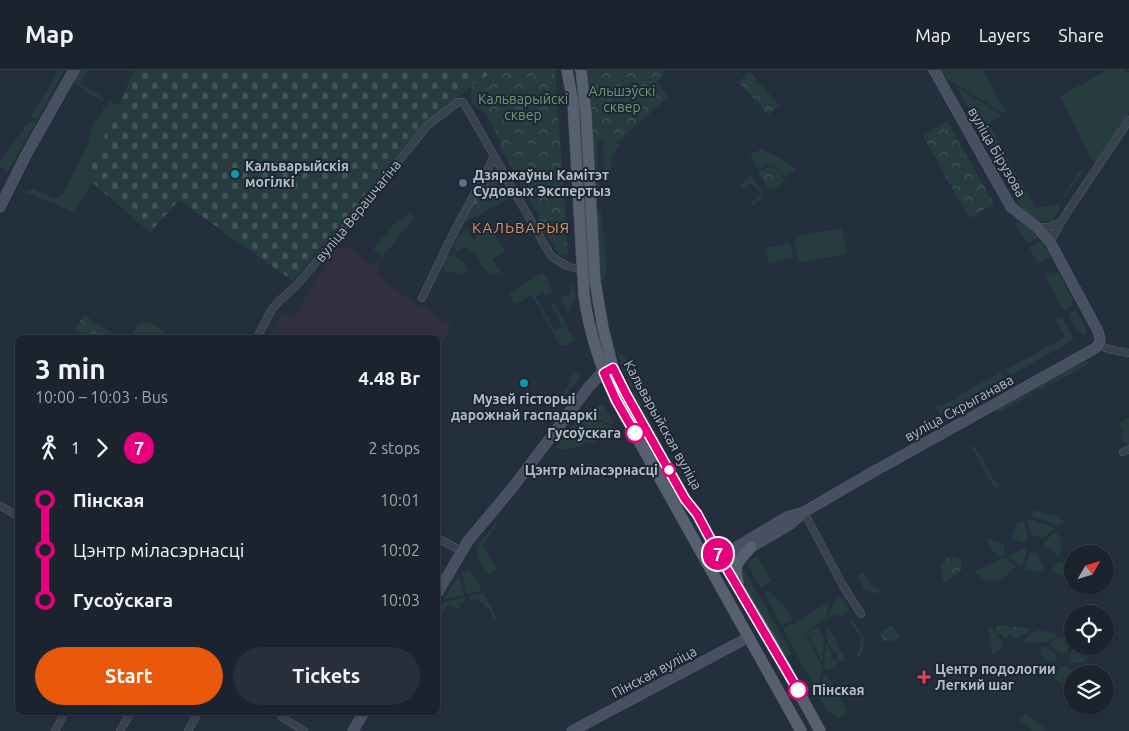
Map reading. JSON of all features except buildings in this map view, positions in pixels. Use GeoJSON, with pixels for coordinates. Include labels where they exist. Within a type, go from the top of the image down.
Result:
{"type":"FeatureCollection","features":[{"type":"Feature","properties":{"kind":"main road","name":"Кальварыйская вуліца"},"geometry":{"type":"LineString","coordinates":[[568,70],[573,103],[582,270],[588,324],[608,370],[626,394],[685,499],[697,514],[820,731]]}},
{"type":"Feature","properties":{"kind":"main road","name":"Кальварыйская вуліца"},"geometry":{"type":"LineString","coordinates":[[581,70],[586,114],[594,268],[608,370],[616,400],[800,730]]}},
{"type":"Feature","properties":{"kind":"main road"},"geometry":{"type":"LineString","coordinates":[[582,270],[594,268]]}},
{"type":"Feature","properties":{"kind":"main road"},"geometry":{"type":"LineString","coordinates":[[741,591],[735,571],[736,564],[751,547]]}},
{"type":"Feature","properties":{"kind":"main road"},"geometry":{"type":"LineString","coordinates":[[751,640],[760,636],[769,638]]}},
{"type":"Feature","properties":{"kind":"main road"},"geometry":{"type":"LineString","coordinates":[[800,730],[813,719]]}},
{"type":"Feature","properties":{"kind":"street"},"geometry":{"type":"LineString","coordinates":[[0,207],[27,153],[74,70]]}},
{"type":"Feature","properties":{"kind":"street","name":"вуліца Бірузова"},"geometry":{"type":"LineString","coordinates":[[934,70],[1011,207],[1037,227],[1050,242],[1098,331],[1099,345]]}},
{"type":"Feature","properties":{"kind":"street","name":"вуліца Верашчагіна"},"geometry":{"type":"LineString","coordinates":[[258,335],[272,308],[308,272],[428,125],[458,102],[463,102],[494,157]]}},
{"type":"Feature","properties":{"kind":"street"},"geometry":{"type":"LineString","coordinates":[[1050,242],[1061,222],[1129,120]]}},
{"type":"Feature","properties":{"kind":"street"},"geometry":{"type":"LineString","coordinates":[[494,157],[551,256],[567,266],[582,270]]}},
{"type":"Feature","properties":{"kind":"street"},"geometry":{"type":"LineString","coordinates":[[422,298],[494,157]]}},
{"type":"Feature","properties":{"kind":"street"},"geometry":{"type":"LineString","coordinates":[[1037,227],[1049,227],[1061,222]]}},
{"type":"Feature","properties":{"kind":"street"},"geometry":{"type":"LineString","coordinates":[[1099,345],[1108,349],[1129,353]]}},
{"type":"Feature","properties":{"kind":"street","name":"вуліца Скрыганава"},"geometry":{"type":"LineString","coordinates":[[722,560],[751,547],[790,525],[804,512],[1099,345]]}},
{"type":"Feature","properties":{"kind":"street"},"geometry":{"type":"LineString","coordinates":[[440,588],[461,551],[588,388],[608,370]]}},
{"type":"Feature","properties":{"kind":"street"},"geometry":{"type":"LineString","coordinates":[[0,506],[15,514]]}},
{"type":"Feature","properties":{"kind":"street"},"geometry":{"type":"LineString","coordinates":[[804,512],[842,584],[861,614]]}},
{"type":"Feature","properties":{"kind":"street","name":"вуліца Скрыганава"},"geometry":{"type":"LineString","coordinates":[[710,567],[787,517],[804,512]]}},
{"type":"Feature","properties":{"kind":"street"},"geometry":{"type":"LineString","coordinates":[[440,539],[461,551]]}},
{"type":"Feature","properties":{"kind":"street","name":"Пінская вуліца"},"geometry":{"type":"LineString","coordinates":[[572,731],[720,653],[751,640]]}},
{"type":"Feature","properties":{"kind":"street"},"geometry":{"type":"LineString","coordinates":[[55,731],[63,715]]}},
{"type":"Feature","properties":{"kind":"street"},"geometry":{"type":"LineString","coordinates":[[120,731],[129,715]]}},
{"type":"Feature","properties":{"kind":"street"},"geometry":{"type":"LineString","coordinates":[[190,730],[195,715]]}},
{"type":"Feature","properties":{"kind":"street"},"geometry":{"type":"LineString","coordinates":[[281,715],[304,731]]}},
{"type":"Feature","properties":{"kind":"street"},"geometry":{"type":"LineString","coordinates":[[353,731],[362,715]]}},
{"type":"Feature","properties":{"kind":"shaded area"},"geometry":{"type":"Polygon","coordinates":[[[337,246],[345,248],[347,246],[371,266],[383,256],[376,274],[408,299],[423,308],[428,306],[434,316],[451,325],[440,348],[440,335],[270,335],[283,312],[294,318],[337,246]]]}},
{"type":"Feature","properties":{"kind":"green space"},"geometry":{"type":"Polygon","coordinates":[[[59,70],[64,70],[38,118],[30,119],[59,70]]]}},
{"type":"Feature","properties":{"kind":"green space"},"geometry":{"type":"Polygon","coordinates":[[[77,70],[88,70],[80,84],[104,98],[102,101],[72,82],[77,70]]]}},
{"type":"Feature","properties":{"kind":"green space"},"geometry":{"type":"Polygon","coordinates":[[[134,70],[136,70],[88,171],[87,178],[92,183],[75,212],[30,194],[25,194],[33,188],[54,199],[62,196],[88,144],[94,122],[102,114],[102,105],[106,107],[109,101],[118,105],[134,70]]]}},
{"type":"Feature","properties":{"kind":"green space","name":"Кальварыйскія могілкі"},"geometry":{"type":"Polygon","coordinates":[[[136,70],[495,70],[459,96],[415,134],[293,281],[179,200],[150,232],[87,178],[88,171],[136,70]]]}},
{"type":"Feature","properties":{"kind":"green space","name":"Кальварыйскі сквер"},"geometry":{"type":"Polygon","coordinates":[[[495,70],[555,70],[568,253],[559,255],[538,220],[539,216],[499,146],[501,142],[486,113],[471,103],[471,86],[495,70]]]}},
{"type":"Feature","properties":{"kind":"green space"},"geometry":{"type":"Polygon","coordinates":[[[588,70],[592,70],[594,86],[600,199],[595,200],[591,97],[588,70]]]}},
{"type":"Feature","properties":{"kind":"green space","name":"Альшэўскі сквер"},"geometry":{"type":"Polygon","coordinates":[[[588,70],[663,70],[664,75],[657,82],[668,97],[620,140],[594,141],[588,70]]]}},
{"type":"Feature","properties":{"kind":"green space"},"geometry":{"type":"Polygon","coordinates":[[[937,70],[983,70],[1006,112],[1001,112],[938,73],[937,70]]]}},
{"type":"Feature","properties":{"kind":"green space"},"geometry":{"type":"Polygon","coordinates":[[[1108,70],[1125,70],[1126,74],[1129,72],[1129,112],[1099,161],[1095,162],[1090,157],[1060,96],[1108,70]]]}},
{"type":"Feature","properties":{"kind":"green space"},"geometry":{"type":"Polygon","coordinates":[[[749,72],[779,105],[768,115],[739,82],[749,72]]]}},
{"type":"Feature","properties":{"kind":"green space"},"geometry":{"type":"Polygon","coordinates":[[[957,87],[1000,114],[1001,116],[989,123],[1006,155],[996,161],[957,87]]]}},
{"type":"Feature","properties":{"kind":"green space"},"geometry":{"type":"Polygon","coordinates":[[[37,120],[7,173],[0,167],[0,161],[28,123],[37,120]]]}},
{"type":"Feature","properties":{"kind":"green space"},"geometry":{"type":"Polygon","coordinates":[[[947,121],[994,204],[969,218],[923,136],[947,121]]]}},
{"type":"Feature","properties":{"kind":"green space"},"geometry":{"type":"Polygon","coordinates":[[[615,140],[619,146],[612,156],[611,171],[605,171],[602,141],[615,140]]]}},
{"type":"Feature","properties":{"kind":"green space"},"geometry":{"type":"Polygon","coordinates":[[[762,149],[787,162],[796,170],[786,178],[772,164],[758,170],[750,154],[762,149]]]}},
{"type":"Feature","properties":{"kind":"green space"},"geometry":{"type":"Polygon","coordinates":[[[1007,158],[1035,208],[1058,204],[1079,172],[1085,169],[1059,204],[1059,210],[1052,222],[1043,222],[1023,211],[997,163],[1007,158]]]}},
{"type":"Feature","properties":{"kind":"green space"},"geometry":{"type":"Polygon","coordinates":[[[772,166],[786,180],[774,189],[766,186],[758,172],[772,166]]]}},
{"type":"Feature","properties":{"kind":"green space"},"geometry":{"type":"Polygon","coordinates":[[[494,172],[502,176],[513,196],[466,222],[464,219],[486,179],[489,174],[494,172]]]}},
{"type":"Feature","properties":{"kind":"green space"},"geometry":{"type":"Polygon","coordinates":[[[751,174],[763,193],[762,197],[753,206],[751,202],[761,193],[751,183],[741,190],[742,183],[751,174]]]}},
{"type":"Feature","properties":{"kind":"green space"},"geometry":{"type":"Polygon","coordinates":[[[490,180],[494,182],[499,180],[504,185],[509,196],[498,199],[492,205],[485,203],[478,207],[478,215],[466,218],[469,210],[490,180]]]}},
{"type":"Feature","properties":{"kind":"green space"},"geometry":{"type":"Polygon","coordinates":[[[596,207],[601,211],[607,268],[605,279],[600,280],[596,207]]]}},
{"type":"Feature","properties":{"kind":"green space"},"geometry":{"type":"Polygon","coordinates":[[[409,213],[415,217],[383,256],[373,249],[397,221],[403,220],[409,213]]]}},
{"type":"Feature","properties":{"kind":"green space"},"geometry":{"type":"Polygon","coordinates":[[[1020,222],[1030,226],[1039,237],[1028,243],[1014,223],[1020,222]]]}},
{"type":"Feature","properties":{"kind":"green space"},"geometry":{"type":"Polygon","coordinates":[[[842,228],[847,254],[799,263],[794,237],[842,228]]]}},
{"type":"Feature","properties":{"kind":"green space"},"geometry":{"type":"Polygon","coordinates":[[[468,229],[473,239],[492,229],[505,252],[493,259],[493,261],[505,276],[496,272],[494,275],[483,268],[477,256],[463,247],[459,251],[453,247],[458,236],[468,229]]]}},
{"type":"Feature","properties":{"kind":"green space"},"geometry":{"type":"Polygon","coordinates":[[[1042,241],[1050,257],[1038,263],[1029,247],[1042,241]]]}},
{"type":"Feature","properties":{"kind":"green space"},"geometry":{"type":"Polygon","coordinates":[[[790,243],[794,258],[769,263],[766,248],[790,243]]]}},
{"type":"Feature","properties":{"kind":"green space"},"geometry":{"type":"Polygon","coordinates":[[[445,253],[450,257],[453,255],[458,258],[469,271],[455,275],[454,272],[449,271],[446,273],[441,262],[445,253]]]}},
{"type":"Feature","properties":{"kind":"green space"},"geometry":{"type":"Polygon","coordinates":[[[1052,272],[1059,273],[1073,300],[1071,306],[1063,310],[1045,276],[1052,272]]]}},
{"type":"Feature","properties":{"kind":"green space"},"geometry":{"type":"Polygon","coordinates":[[[542,273],[553,291],[546,296],[543,292],[536,297],[555,331],[562,326],[551,303],[554,302],[574,340],[567,345],[560,346],[532,295],[515,304],[509,293],[542,273]]]}},
{"type":"Feature","properties":{"kind":"green space"},"geometry":{"type":"Polygon","coordinates":[[[573,281],[576,297],[568,315],[561,298],[570,294],[573,281]]]}},
{"type":"Feature","properties":{"kind":"green space"},"geometry":{"type":"Polygon","coordinates":[[[1075,310],[1078,312],[1087,332],[1084,336],[1067,314],[1075,310]]]}},
{"type":"Feature","properties":{"kind":"green space"},"geometry":{"type":"Polygon","coordinates":[[[84,315],[113,334],[83,335],[75,330],[84,315]]]}},
{"type":"Feature","properties":{"kind":"green space"},"geometry":{"type":"Polygon","coordinates":[[[1062,317],[1074,340],[1011,375],[1005,370],[1065,337],[1056,320],[1062,317]]]}},
{"type":"Feature","properties":{"kind":"green space"},"geometry":{"type":"Polygon","coordinates":[[[148,322],[171,335],[133,335],[138,324],[148,322]]]}},
{"type":"Feature","properties":{"kind":"green space"},"geometry":{"type":"Polygon","coordinates":[[[617,354],[624,355],[635,386],[632,390],[617,354]]]}},
{"type":"Feature","properties":{"kind":"green space"},"geometry":{"type":"Polygon","coordinates":[[[1087,360],[1089,364],[1051,384],[1047,383],[1040,390],[1035,389],[1034,393],[997,413],[995,410],[999,406],[1087,360]]]}},
{"type":"Feature","properties":{"kind":"green space"},"geometry":{"type":"Polygon","coordinates":[[[1001,371],[1004,377],[941,415],[934,405],[942,406],[1001,371]]]}},
{"type":"Feature","properties":{"kind":"green space"},"geometry":{"type":"Polygon","coordinates":[[[575,373],[579,375],[580,379],[559,401],[560,403],[545,423],[543,422],[572,379],[570,378],[575,373]]]}},
{"type":"Feature","properties":{"kind":"green space"},"geometry":{"type":"Polygon","coordinates":[[[635,392],[662,445],[653,434],[632,393],[635,392]]]}},
{"type":"Feature","properties":{"kind":"green space"},"geometry":{"type":"Polygon","coordinates":[[[604,405],[615,425],[582,414],[585,410],[604,405]]]}},
{"type":"Feature","properties":{"kind":"green space"},"geometry":{"type":"Polygon","coordinates":[[[580,416],[615,427],[616,430],[590,444],[588,442],[567,450],[556,447],[580,416]]]}},
{"type":"Feature","properties":{"kind":"green space"},"geometry":{"type":"Polygon","coordinates":[[[1129,418],[1129,444],[1126,444],[1121,438],[1124,434],[1118,424],[1129,418]]]}},
{"type":"Feature","properties":{"kind":"green space"},"geometry":{"type":"Polygon","coordinates":[[[974,445],[992,477],[996,482],[1003,485],[995,489],[971,446],[974,445]]]}},
{"type":"Feature","properties":{"kind":"green space"},"geometry":{"type":"Polygon","coordinates":[[[1032,510],[1060,517],[1064,522],[1058,525],[1031,516],[1032,510]]]}},
{"type":"Feature","properties":{"kind":"green space"},"geometry":{"type":"Polygon","coordinates":[[[1029,519],[1055,528],[1042,539],[1032,536],[1027,521],[1029,519]]]}},
{"type":"Feature","properties":{"kind":"green space"},"geometry":{"type":"Polygon","coordinates":[[[496,522],[497,525],[482,545],[497,570],[492,573],[486,573],[478,560],[476,548],[496,522]]]}},
{"type":"Feature","properties":{"kind":"green space"},"geometry":{"type":"Polygon","coordinates":[[[1024,522],[1028,538],[1025,543],[1010,538],[1018,523],[1024,522]]]}},
{"type":"Feature","properties":{"kind":"green space"},"geometry":{"type":"Polygon","coordinates":[[[1056,532],[1060,537],[1061,543],[1059,556],[1044,547],[1045,541],[1056,532]]]}},
{"type":"Feature","properties":{"kind":"green space"},"geometry":{"type":"Polygon","coordinates":[[[989,538],[1004,545],[1004,555],[997,558],[987,540],[989,538]]]}},
{"type":"Feature","properties":{"kind":"green space"},"geometry":{"type":"Polygon","coordinates":[[[1025,548],[1027,551],[1022,567],[1008,556],[1025,548]]]}},
{"type":"Feature","properties":{"kind":"green space"},"geometry":{"type":"Polygon","coordinates":[[[1030,552],[1037,554],[1045,568],[1039,572],[1025,569],[1030,552]]]}},
{"type":"Feature","properties":{"kind":"green space"},"geometry":{"type":"Polygon","coordinates":[[[757,556],[771,580],[762,587],[748,566],[749,561],[757,556]]]}},
{"type":"Feature","properties":{"kind":"green space"},"geometry":{"type":"Polygon","coordinates":[[[954,556],[961,560],[962,569],[952,578],[944,580],[941,564],[947,558],[954,556]]]}},
{"type":"Feature","properties":{"kind":"green space"},"geometry":{"type":"Polygon","coordinates":[[[1006,557],[1016,568],[1006,576],[996,580],[985,579],[974,571],[1006,557]]]}},
{"type":"Feature","properties":{"kind":"green space"},"geometry":{"type":"Polygon","coordinates":[[[1058,562],[1061,562],[1064,564],[1064,576],[1053,571],[1052,569],[1058,562]]]}},
{"type":"Feature","properties":{"kind":"green space"},"geometry":{"type":"Polygon","coordinates":[[[469,569],[482,590],[467,594],[462,573],[469,569]]]}},
{"type":"Feature","properties":{"kind":"green space"},"geometry":{"type":"Polygon","coordinates":[[[744,569],[792,654],[786,658],[740,580],[740,570],[744,569]]]}},
{"type":"Feature","properties":{"kind":"green space"},"geometry":{"type":"Polygon","coordinates":[[[863,573],[871,586],[881,590],[876,594],[864,589],[858,576],[863,573]]]}},
{"type":"Feature","properties":{"kind":"green space"},"geometry":{"type":"Polygon","coordinates":[[[459,575],[464,595],[444,599],[444,598],[459,575]]]}},
{"type":"Feature","properties":{"kind":"green space"},"geometry":{"type":"Polygon","coordinates":[[[768,591],[784,605],[793,620],[781,626],[765,594],[768,591]]]}},
{"type":"Feature","properties":{"kind":"green space"},"geometry":{"type":"Polygon","coordinates":[[[483,593],[497,618],[493,621],[490,609],[485,609],[483,602],[479,603],[478,599],[470,600],[469,596],[483,593]]]}},
{"type":"Feature","properties":{"kind":"green space"},"geometry":{"type":"Polygon","coordinates":[[[465,597],[466,601],[458,603],[461,608],[460,610],[448,604],[440,618],[440,607],[443,602],[465,597]]]}},
{"type":"Feature","properties":{"kind":"green space"},"geometry":{"type":"Polygon","coordinates":[[[838,598],[843,599],[849,610],[848,613],[841,618],[836,614],[827,619],[834,601],[838,598]]]}},
{"type":"Feature","properties":{"kind":"green space"},"geometry":{"type":"Polygon","coordinates":[[[830,602],[825,621],[804,632],[822,666],[817,688],[815,688],[783,629],[830,602]]]}},
{"type":"Feature","properties":{"kind":"green space"},"geometry":{"type":"Polygon","coordinates":[[[853,620],[865,640],[861,654],[857,658],[854,659],[853,657],[857,657],[861,638],[852,624],[849,625],[849,622],[853,620]]]}},
{"type":"Feature","properties":{"kind":"green space"},"geometry":{"type":"Polygon","coordinates":[[[987,625],[999,636],[1004,647],[992,654],[987,625]]]}},
{"type":"Feature","properties":{"kind":"green space"},"geometry":{"type":"Polygon","coordinates":[[[998,625],[1033,629],[1016,639],[1010,634],[1005,637],[997,633],[998,625]]]}},
{"type":"Feature","properties":{"kind":"green space"},"geometry":{"type":"Polygon","coordinates":[[[828,626],[845,659],[843,662],[838,661],[838,654],[829,646],[827,638],[828,626]]]}},
{"type":"Feature","properties":{"kind":"green space"},"geometry":{"type":"Polygon","coordinates":[[[892,626],[900,636],[893,641],[883,641],[880,632],[892,626]]]}},
{"type":"Feature","properties":{"kind":"green space"},"geometry":{"type":"Polygon","coordinates":[[[818,627],[824,639],[822,662],[807,634],[807,632],[818,627]]]}},
{"type":"Feature","properties":{"kind":"green space"},"geometry":{"type":"Polygon","coordinates":[[[1038,630],[1055,633],[1056,636],[1047,642],[1021,642],[1038,630]]]}},
{"type":"Feature","properties":{"kind":"green space"},"geometry":{"type":"Polygon","coordinates":[[[1059,637],[1064,638],[1064,652],[1059,652],[1050,643],[1059,637]]]}},
{"type":"Feature","properties":{"kind":"green space"},"geometry":{"type":"Polygon","coordinates":[[[826,643],[832,654],[831,658],[837,662],[835,667],[827,671],[824,666],[826,643]]]}},
{"type":"Feature","properties":{"kind":"green space"},"geometry":{"type":"Polygon","coordinates":[[[1041,647],[1048,647],[1056,655],[1056,661],[1045,661],[1042,657],[1041,647]]]}},
{"type":"Feature","properties":{"kind":"green space"},"geometry":{"type":"Polygon","coordinates":[[[1070,655],[1090,656],[1082,663],[1070,662],[1070,655]]]}},
{"type":"Feature","properties":{"kind":"green space"},"geometry":{"type":"Polygon","coordinates":[[[1064,666],[1064,683],[1060,683],[1054,678],[1060,667],[1064,666]]]}},
{"type":"Feature","properties":{"kind":"green space"},"geometry":{"type":"Polygon","coordinates":[[[825,672],[847,711],[846,714],[839,717],[827,711],[818,695],[825,672]]]}},
{"type":"Feature","properties":{"kind":"green space"},"geometry":{"type":"Polygon","coordinates":[[[1026,713],[1045,729],[1044,731],[1032,731],[1020,720],[1026,713]]]}},
{"type":"Feature","properties":{"kind":"bus line","name":"7"},"geometry":{"type":"LineString","coordinates":[[635,433],[616,400],[604,373],[613,368],[685,499],[697,514],[798,690]]}},
{"type":"Feature","properties":{"kind":"place","name":"Кальварыйскія могілкі"},"geometry":{"type":"Point","coordinates":[235,174]}},
{"type":"Feature","properties":{"kind":"place","name":"Дзяржаўны Камітэт Судовых Экспертыз"},"geometry":{"type":"Point","coordinates":[463,183]}},
{"type":"Feature","properties":{"kind":"place","name":"Музей гісторыі дарожнай гаспадаркі"},"geometry":{"type":"Point","coordinates":[524,383]}},
{"type":"Feature","properties":{"kind":"place","name":"Гусоўскага"},"geometry":{"type":"Point","coordinates":[635,433]}},
{"type":"Feature","properties":{"kind":"place","name":"Цэнтр міласэрнасці"},"geometry":{"type":"Point","coordinates":[669,470]}},
{"type":"Feature","properties":{"kind":"place","name":"Центр подологии Легкий шаг"},"geometry":{"type":"Point","coordinates":[924,677]}},
{"type":"Feature","properties":{"kind":"place","name":"Пінская"},"geometry":{"type":"Point","coordinates":[798,690]}},
{"type":"Feature","properties":{"kind":"district","name":"КАЛЬВАРЫЯ"},"geometry":{"type":"Point","coordinates":[521,227]}}]}
